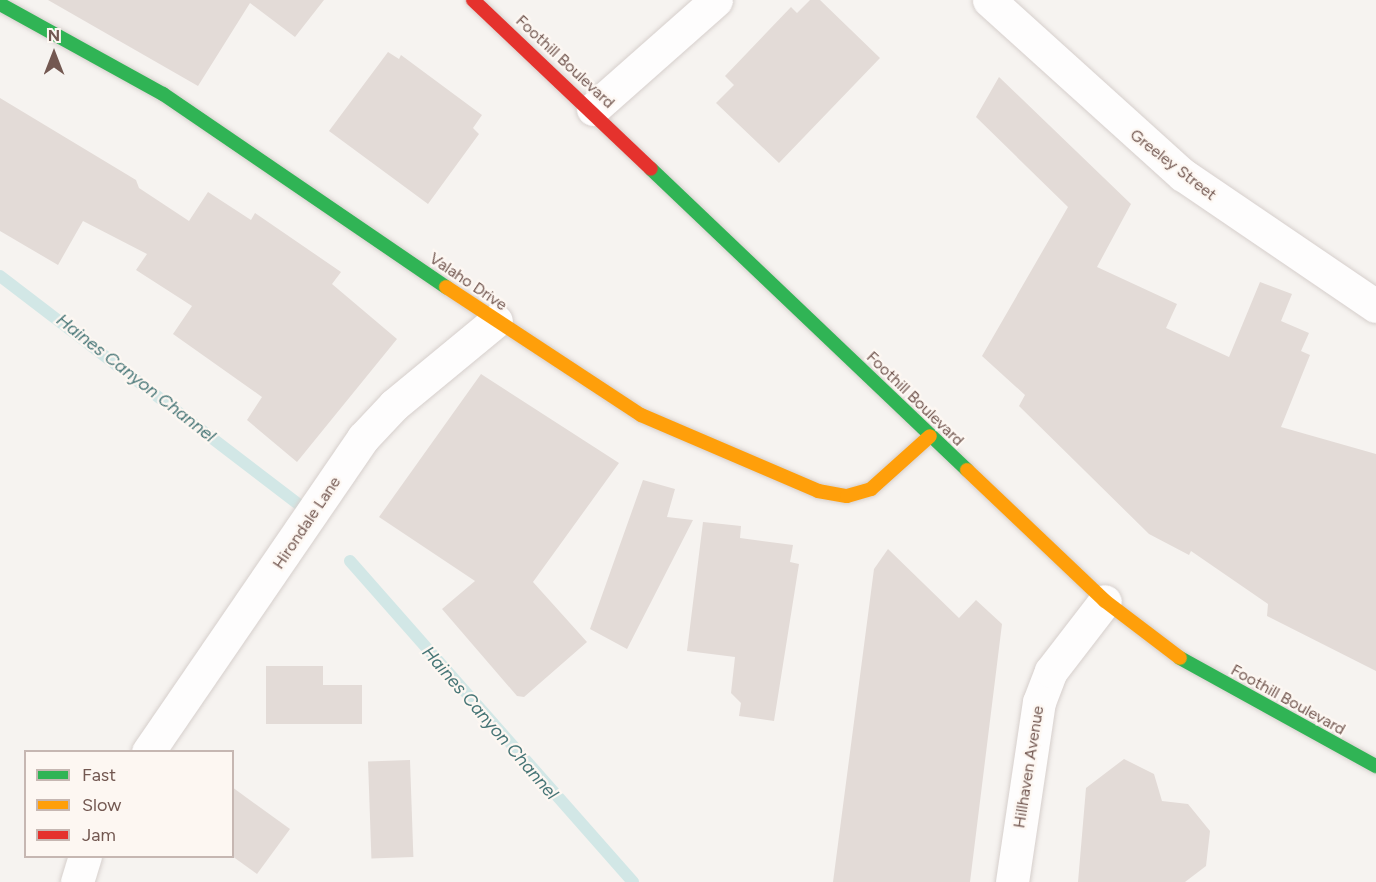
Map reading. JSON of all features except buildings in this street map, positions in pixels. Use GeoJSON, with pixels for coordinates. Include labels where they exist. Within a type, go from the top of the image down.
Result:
{"type":"FeatureCollection","features":[{"type":"Feature","properties":{"kind":"main road","name":"Foothill Boulevard"},"geometry":{"type":"LineString","coordinates":[[473,0],[593,109],[930,436],[1105,601],[1166,649],[1223,684],[1376,766]]}},
{"type":"Feature","properties":{"kind":"main road","name":"Valaho Drive"},"geometry":{"type":"LineString","coordinates":[[0,4],[163,94],[496,321],[641,415],[836,496],[871,489],[930,436]]}},
{"type":"Feature","properties":{"kind":"street"},"geometry":{"type":"LineString","coordinates":[[593,109],[716,0]]}},
{"type":"Feature","properties":{"kind":"street","name":"Greeley Street"},"geometry":{"type":"LineString","coordinates":[[989,0],[1184,176],[1376,306]]}},
{"type":"Feature","properties":{"kind":"street","name":"Hirondale Lane"},"geometry":{"type":"LineString","coordinates":[[149,750],[363,438],[394,405],[496,321]]}},
{"type":"Feature","properties":{"kind":"street","name":"Hillhaven Avenue"},"geometry":{"type":"LineString","coordinates":[[1012,882],[1039,702],[1051,671],[1105,601]]}},
{"type":"Feature","properties":{"kind":"street"},"geometry":{"type":"LineString","coordinates":[[77,882],[85,858]]}},
{"type":"Feature","properties":{"kind":"waterway","name":"Haines Canyon Channel"},"geometry":{"type":"LineString","coordinates":[[0,276],[299,505]]}},
{"type":"Feature","properties":{"kind":"waterway","name":"Haines Canyon Channel"},"geometry":{"type":"LineString","coordinates":[[350,561],[633,882]]}},
{"type":"Feature","properties":{"kind":"traffic: fast"},"geometry":{"type":"LineString","coordinates":[[0,4],[163,94],[446,287]]}},
{"type":"Feature","properties":{"kind":"traffic: fast"},"geometry":{"type":"LineString","coordinates":[[651,169],[967,470]]}},
{"type":"Feature","properties":{"kind":"traffic: fast"},"geometry":{"type":"LineString","coordinates":[[1180,658],[1376,766]]}},
{"type":"Feature","properties":{"kind":"traffic: slow"},"geometry":{"type":"LineString","coordinates":[[446,287],[641,415],[818,491],[847,496],[871,489],[930,436]]}},
{"type":"Feature","properties":{"kind":"traffic: slow"},"geometry":{"type":"LineString","coordinates":[[967,470],[1105,601],[1180,658]]}},
{"type":"Feature","properties":{"kind":"traffic: jam"},"geometry":{"type":"LineString","coordinates":[[473,0],[651,169]]}}]}
